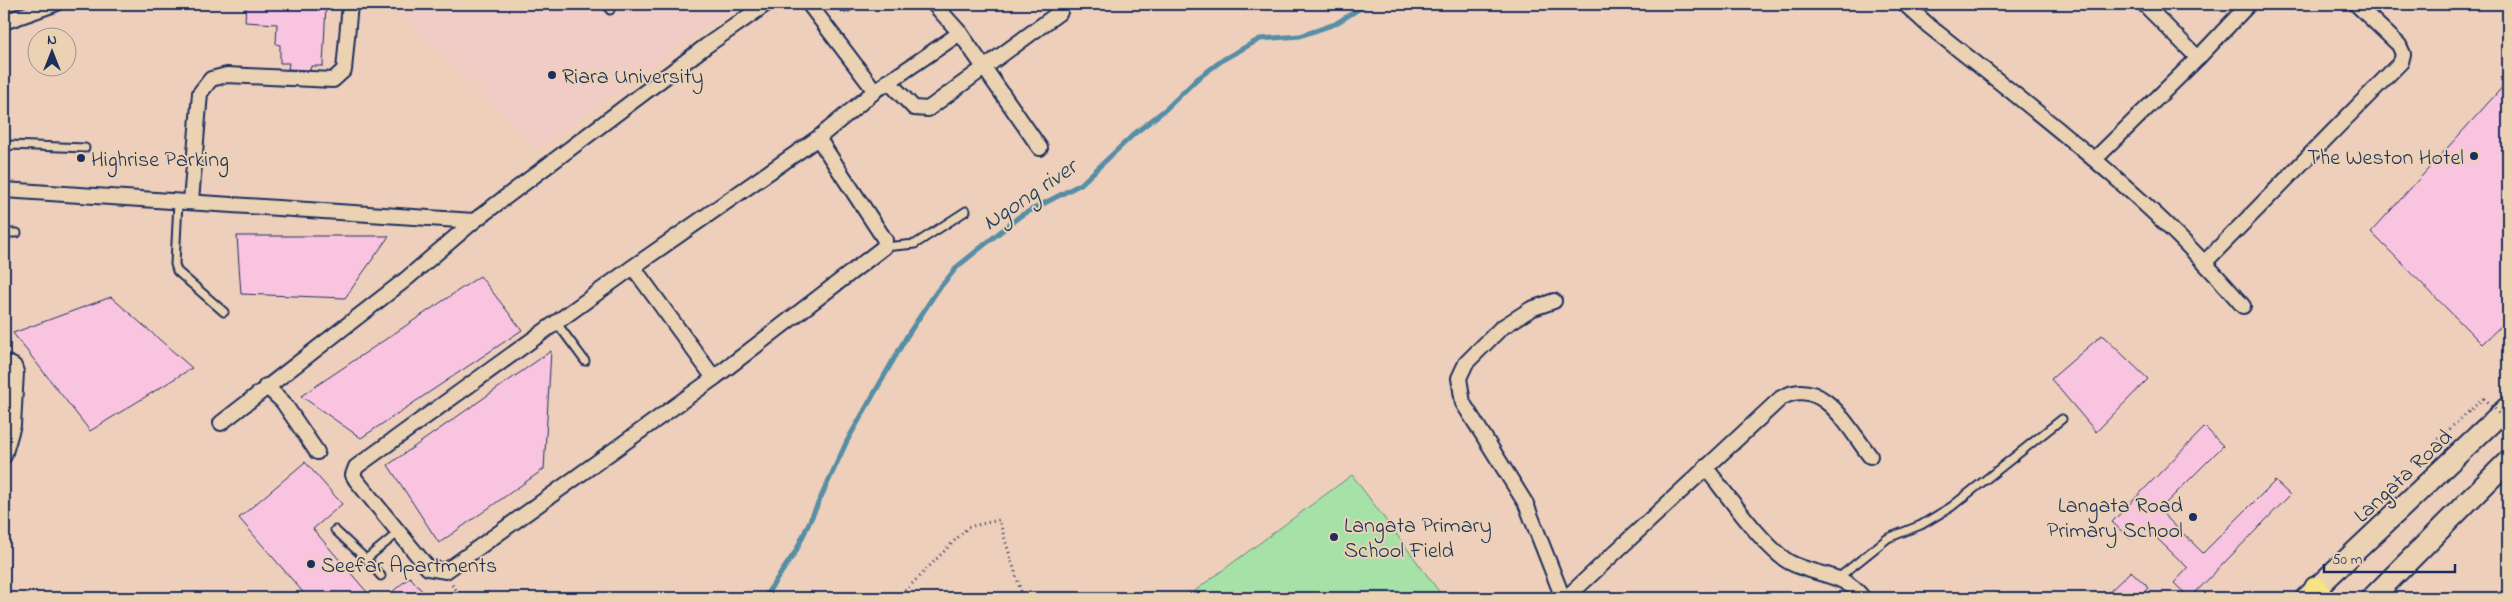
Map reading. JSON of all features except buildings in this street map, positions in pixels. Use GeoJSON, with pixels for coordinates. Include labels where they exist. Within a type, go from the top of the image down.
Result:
{"type":"FeatureCollection","features":[{"type":"Feature","properties":{"kind":"main road","name":"Langata Road"},"geometry":{"type":"LineString","coordinates":[[2315,595],[2508,407]]}},
{"type":"Feature","properties":{"kind":"main road"},"geometry":{"type":"LineString","coordinates":[[2372,598],[2508,462]]}},
{"type":"Feature","properties":{"kind":"street"},"geometry":{"type":"LineString","coordinates":[[4,22],[55,4]]}},
{"type":"Feature","properties":{"kind":"street"},"geometry":{"type":"LineString","coordinates":[[185,201],[200,93],[211,79],[227,76],[333,80],[344,70],[350,4]]}},
{"type":"Feature","properties":{"kind":"street"},"geometry":{"type":"LineString","coordinates":[[221,423],[266,386],[405,280],[474,221],[706,46],[766,4]]}},
{"type":"Feature","properties":{"kind":"street"},"geometry":{"type":"LineString","coordinates":[[809,4],[874,92]]}},
{"type":"Feature","properties":{"kind":"street"},"geometry":{"type":"LineString","coordinates":[[934,4],[960,33],[1040,148]]}},
{"type":"Feature","properties":{"kind":"street"},"geometry":{"type":"LineString","coordinates":[[1905,4],[1929,26],[2096,158],[2206,261],[2243,306]]}},
{"type":"Feature","properties":{"kind":"street"},"geometry":{"type":"LineString","coordinates":[[2144,4],[2198,58]]}},
{"type":"Feature","properties":{"kind":"street"},"geometry":{"type":"LineString","coordinates":[[2096,158],[2198,58],[2249,4]]}},
{"type":"Feature","properties":{"kind":"street"},"geometry":{"type":"LineString","coordinates":[[2206,261],[2401,62],[2403,54],[2399,45],[2356,4]]}},
{"type":"Feature","properties":{"kind":"street"},"geometry":{"type":"LineString","coordinates":[[888,81],[914,108],[928,109],[1060,12]]}},
{"type":"Feature","properties":{"kind":"street"},"geometry":{"type":"LineString","coordinates":[[818,138],[885,240],[884,247],[714,378],[446,571],[428,568],[356,480],[353,475],[356,467],[633,267],[818,138],[888,81],[960,33]]}},
{"type":"Feature","properties":{"kind":"street"},"geometry":{"type":"LineString","coordinates":[[4,190],[474,221]]}},
{"type":"Feature","properties":{"kind":"street"},"geometry":{"type":"LineString","coordinates":[[633,267],[714,378]]}},
{"type":"Feature","properties":{"kind":"street"},"geometry":{"type":"LineString","coordinates":[[1554,301],[1531,309],[1501,328],[1466,363],[1459,378],[1463,403],[1526,504],[1564,598],[1705,467],[1781,398],[1792,391],[1808,391],[1828,402],[1870,456]]}},
{"type":"Feature","properties":{"kind":"street"},"geometry":{"type":"LineString","coordinates":[[4,362],[14,366],[16,372],[13,425],[4,456]]}},
{"type":"Feature","properties":{"kind":"street"},"geometry":{"type":"LineString","coordinates":[[266,386],[282,402],[317,452]]}},
{"type":"Feature","properties":{"kind":"street"},"geometry":{"type":"LineString","coordinates":[[1705,467],[1770,547],[1789,562],[1838,578],[1855,587],[1863,598]]}},
{"type":"Feature","properties":{"kind":"lane"},"geometry":{"type":"LineString","coordinates":[[4,156],[6,148],[10,145],[85,148]]}},
{"type":"Feature","properties":{"kind":"lane"},"geometry":{"type":"LineString","coordinates":[[185,201],[175,264],[177,271],[224,312]]}},
{"type":"Feature","properties":{"kind":"lane"},"geometry":{"type":"LineString","coordinates":[[884,247],[915,244],[966,211]]}},
{"type":"Feature","properties":{"kind":"lane"},"geometry":{"type":"LineString","coordinates":[[4,233],[17,233]]}},
{"type":"Feature","properties":{"kind":"lane"},"geometry":{"type":"LineString","coordinates":[[556,322],[585,361]]}},
{"type":"Feature","properties":{"kind":"lane"},"geometry":{"type":"LineString","coordinates":[[1838,578],[1888,538],[1921,525],[1951,506],[2062,419]]}},
{"type":"Feature","properties":{"kind":"lane"},"geometry":{"type":"LineString","coordinates":[[335,530],[381,576]]}},
{"type":"Feature","properties":{"kind":"lane"},"geometry":{"type":"LineString","coordinates":[[366,559],[399,532]]}},
{"type":"Feature","properties":{"kind":"path"},"geometry":{"type":"LineString","coordinates":[[2438,440],[2484,398],[2508,423]]}},
{"type":"Feature","properties":{"kind":"path"},"geometry":{"type":"LineString","coordinates":[[898,598],[968,527],[999,520],[1023,598]]}},
{"type":"Feature","properties":{"kind":"shaded area","name":"Riara University"},"geometry":{"type":"Polygon","coordinates":[[[392,4],[739,4],[539,147],[392,4]]]}},
{"type":"Feature","properties":{"kind":"green space","name":"Langata Primary School Field"},"geometry":{"type":"Polygon","coordinates":[[[1352,475],[1444,598],[1185,598],[1352,475]]]}},
{"type":"Feature","properties":{"kind":"waterway","name":"Ngong river"},"geometry":{"type":"LineString","coordinates":[[764,598],[796,551],[847,441],[907,336],[937,291],[958,266],[1020,216],[1081,184],[1134,134],[1166,109],[1197,79],[1224,59],[1260,39],[1300,36],[1335,24],[1367,4]]}},
{"type":"Feature","properties":{"kind":"place","name":"Riara University"},"geometry":{"type":"Point","coordinates":[552,75]}},
{"type":"Feature","properties":{"kind":"place","name":"The Weston Hotel"},"geometry":{"type":"Point","coordinates":[2474,156]}},
{"type":"Feature","properties":{"kind":"place","name":"Highrise Parking"},"geometry":{"type":"Point","coordinates":[81,158]}},
{"type":"Feature","properties":{"kind":"place","name":"Langata Road Primary School"},"geometry":{"type":"Point","coordinates":[2193,517]}},
{"type":"Feature","properties":{"kind":"place","name":"Langata Primary School Field"},"geometry":{"type":"Point","coordinates":[1334,537]}},
{"type":"Feature","properties":{"kind":"place","name":"Seefar Apartments"},"geometry":{"type":"Point","coordinates":[311,564]}}]}
